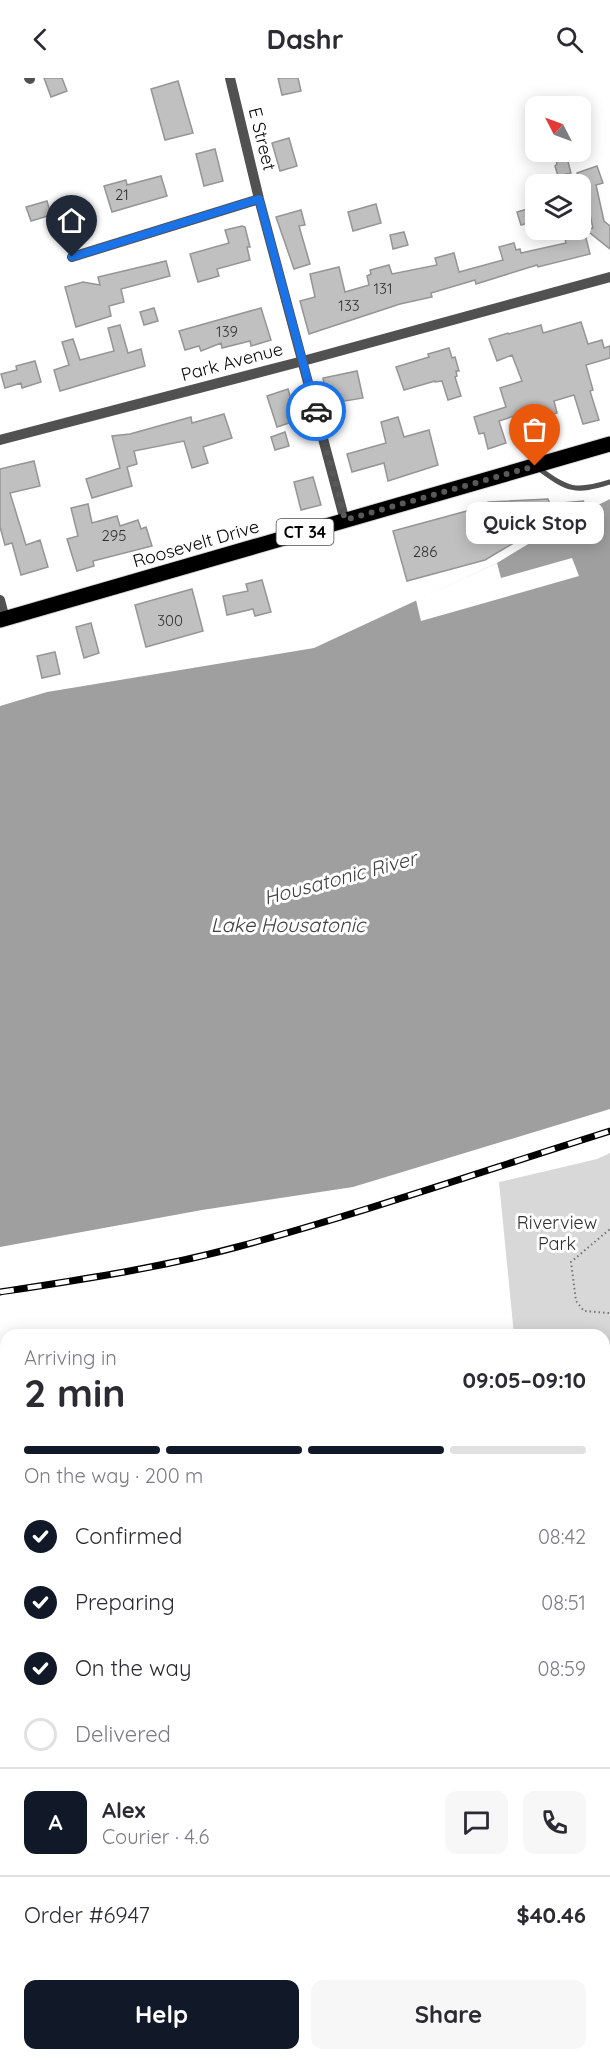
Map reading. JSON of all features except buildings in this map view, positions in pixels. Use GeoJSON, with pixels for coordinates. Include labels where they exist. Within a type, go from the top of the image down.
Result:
{"type":"FeatureCollection","features":[{"type":"Feature","properties":{"kind":"main road","name":"Roosevelt Drive"},"geometry":{"type":"LineString","coordinates":[[3,620],[610,444]]}},
{"type":"Feature","properties":{"kind":"street","name":"E Street"},"geometry":{"type":"LineString","coordinates":[[230,78],[259,199],[345,520]]}},
{"type":"Feature","properties":{"kind":"street"},"geometry":{"type":"LineString","coordinates":[[72,257],[259,199]]}},
{"type":"Feature","properties":{"kind":"street","name":"Park Avenue"},"geometry":{"type":"LineString","coordinates":[[0,440],[303,361],[610,277]]}},
{"type":"Feature","properties":{"kind":"street"},"geometry":{"type":"LineString","coordinates":[[0,600],[3,620]]}},
{"type":"Feature","properties":{"kind":"lane"},"geometry":{"type":"LineString","coordinates":[[535,466],[558,483],[581,490],[610,482]]}},
{"type":"Feature","properties":{"kind":"path"},"geometry":{"type":"LineString","coordinates":[[609,1313],[584,1311],[576,1301],[571,1262],[610,1229]]}},
{"type":"Feature","properties":{"kind":"green space","name":"Riverview Park"},"geometry":{"type":"Polygon","coordinates":[[[610,1153],[610,1329],[513,1329],[499,1182],[597,1159],[610,1153]]]}},
{"type":"Feature","properties":{"kind":"water","name":"Lake Housatonic"},"geometry":{"type":"Polygon","coordinates":[[[610,499],[610,1109],[353,1187],[202,1210],[0,1247],[0,706],[47,692],[314,648],[497,563],[586,509],[610,499]]]}},
{"type":"Feature","properties":{"kind":"pier"},"geometry":{"type":"Polygon","coordinates":[[[572,558],[579,576],[421,621],[416,600],[497,563],[501,578],[572,558]]]}},
{"type":"Feature","properties":{"kind":"railway"},"geometry":{"type":"LineString","coordinates":[[0,1292],[149,1267],[237,1247],[377,1206],[610,1131]]}},
{"type":"Feature","properties":{"kind":"way so far"},"geometry":{"type":"LineString","coordinates":[[316,411],[345,520],[535,466]]}},
{"type":"Feature","properties":{"kind":"place","name":"Quick Stop"},"geometry":{"type":"Point","coordinates":[535,466]}},
{"type":"Feature","properties":{"kind":"route"},"geometry":{"type":"LineString","coordinates":[[72,257],[259,199],[316,411]]}},
{"type":"Feature","properties":{"kind":"water label","name":"Housatonic River"},"geometry":{"type":"Point","coordinates":[340,878]}}]}
